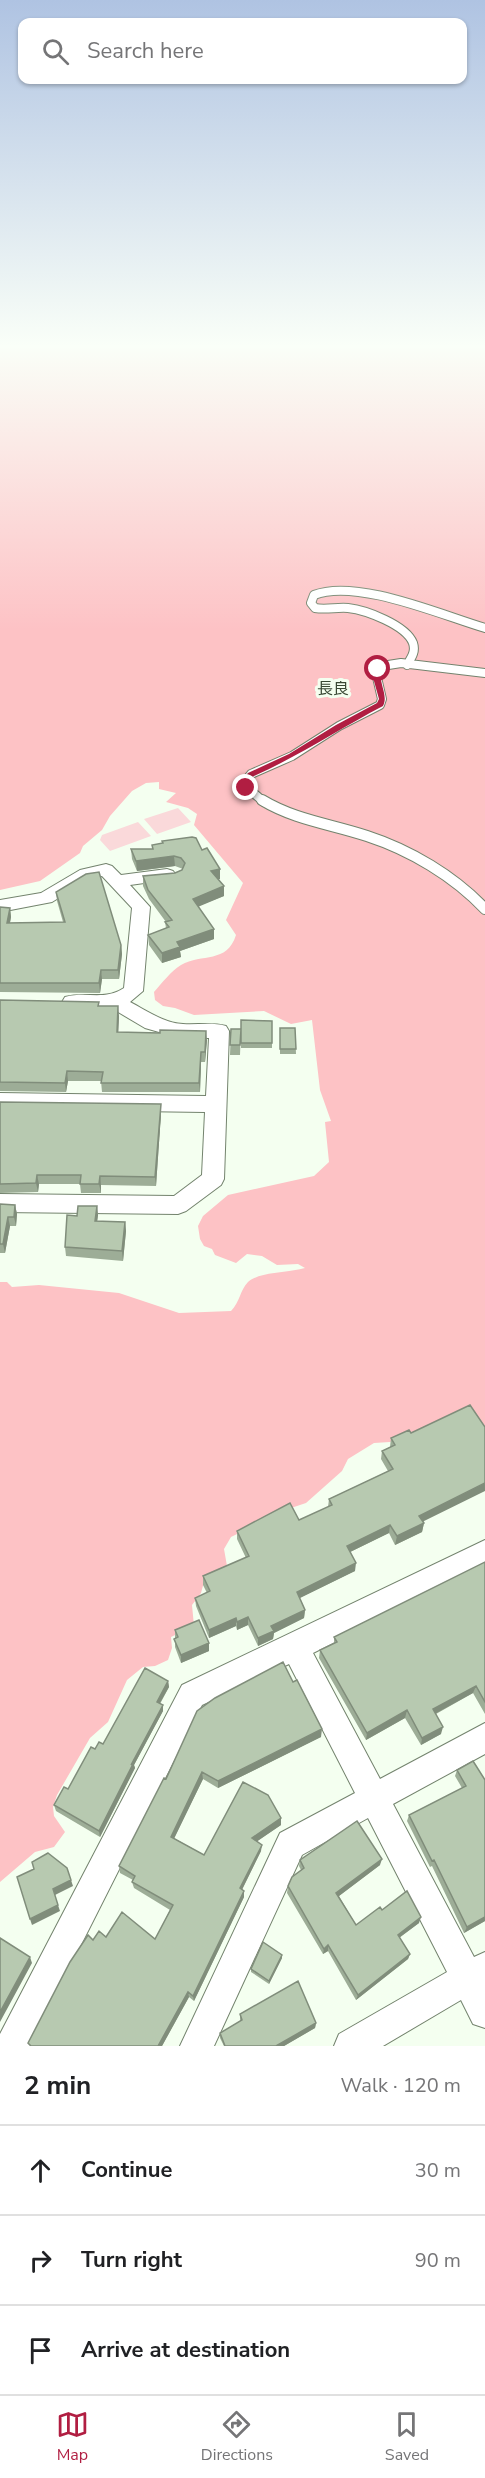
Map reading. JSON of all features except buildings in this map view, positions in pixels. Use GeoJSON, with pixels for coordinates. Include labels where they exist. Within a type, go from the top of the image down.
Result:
{"type":"FeatureCollection","features":[{"type":"Feature","properties":{"kind":"street"},"geometry":{"type":"LineString","coordinates":[[0,906],[46,897],[86,874],[106,870],[141,907],[133,991],[116,1002]]}},
{"type":"Feature","properties":{"kind":"street"},"geometry":{"type":"LineString","coordinates":[[116,881],[175,874]]}},
{"type":"Feature","properties":{"kind":"street"},"geometry":{"type":"LineString","coordinates":[[0,1203],[178,1205],[213,1179],[219,1030],[180,1031],[152,1023],[116,1002],[58,1002]]}},
{"type":"Feature","properties":{"kind":"street"},"geometry":{"type":"LineString","coordinates":[[0,1101],[216,1104]]}},
{"type":"Feature","properties":{"kind":"street"},"geometry":{"type":"LineString","coordinates":[[12,2046],[192,1695],[485,1553]]}},
{"type":"Feature","properties":{"kind":"street"},"geometry":{"type":"LineString","coordinates":[[295,1647],[374,1798],[476,1973],[485,2012]]}},
{"type":"Feature","properties":{"kind":"street"},"geometry":{"type":"LineString","coordinates":[[198,2046],[291,1844],[485,1738]]}},
{"type":"Feature","properties":{"kind":"street"},"geometry":{"type":"LineString","coordinates":[[351,2046],[476,1973]]}},
{"type":"Feature","properties":{"kind":"lane"},"geometry":{"type":"LineString","coordinates":[[407,665],[413,646],[409,636],[394,623],[348,608],[315,608],[311,603],[314,595],[326,589],[364,591],[485,628]]}},
{"type":"Feature","properties":{"kind":"lane"},"geometry":{"type":"LineString","coordinates":[[485,673],[389,664],[378,669],[376,674],[382,699],[380,705],[339,726],[292,756],[251,774],[243,784],[249,792],[263,801],[297,816],[372,837],[403,851],[471,894],[485,909]]}},
{"type":"Feature","properties":{"kind":"shaded area"},"geometry":{"type":"Polygon","coordinates":[[[0,439],[485,439],[485,1430],[411,1433],[390,1442],[374,1443],[348,1459],[342,1471],[306,1503],[288,1509],[231,1537],[224,1549],[227,1566],[205,1578],[201,1593],[192,1605],[194,1626],[171,1637],[172,1648],[168,1660],[155,1666],[143,1667],[127,1680],[108,1722],[90,1738],[57,1795],[53,1807],[54,1816],[65,1832],[54,1847],[35,1852],[0,1882],[0,1282],[7,1282],[12,1287],[39,1285],[119,1293],[179,1313],[231,1311],[245,1285],[254,1278],[305,1268],[298,1264],[277,1265],[262,1256],[247,1254],[236,1263],[215,1255],[212,1249],[204,1246],[200,1239],[198,1226],[203,1216],[228,1195],[314,1176],[329,1162],[325,1122],[331,1121],[320,1090],[312,1020],[291,1024],[264,1011],[194,1015],[163,1006],[155,1000],[154,992],[181,965],[220,954],[232,944],[236,935],[226,920],[243,883],[194,825],[197,814],[188,808],[166,802],[176,793],[159,789],[159,782],[146,783],[132,791],[110,816],[102,830],[83,846],[80,853],[40,881],[0,890],[0,439]]]}},
{"type":"Feature","properties":{"kind":"shaded area"},"geometry":{"type":"Polygon","coordinates":[[[178,808],[191,822],[157,834],[144,819],[178,808]]]}},
{"type":"Feature","properties":{"kind":"shaded area"},"geometry":{"type":"Polygon","coordinates":[[[138,822],[151,836],[110,851],[100,840],[102,835],[138,822]]]}},
{"type":"Feature","properties":{"kind":"district","name":"長良"},"geometry":{"type":"Point","coordinates":[333,688]}},
{"type":"Feature","properties":{"kind":"route"},"geometry":{"type":"LineString","coordinates":[[246,788],[243,784],[251,774],[292,756],[339,726],[380,705],[382,699],[376,674],[378,669]]}}]}
